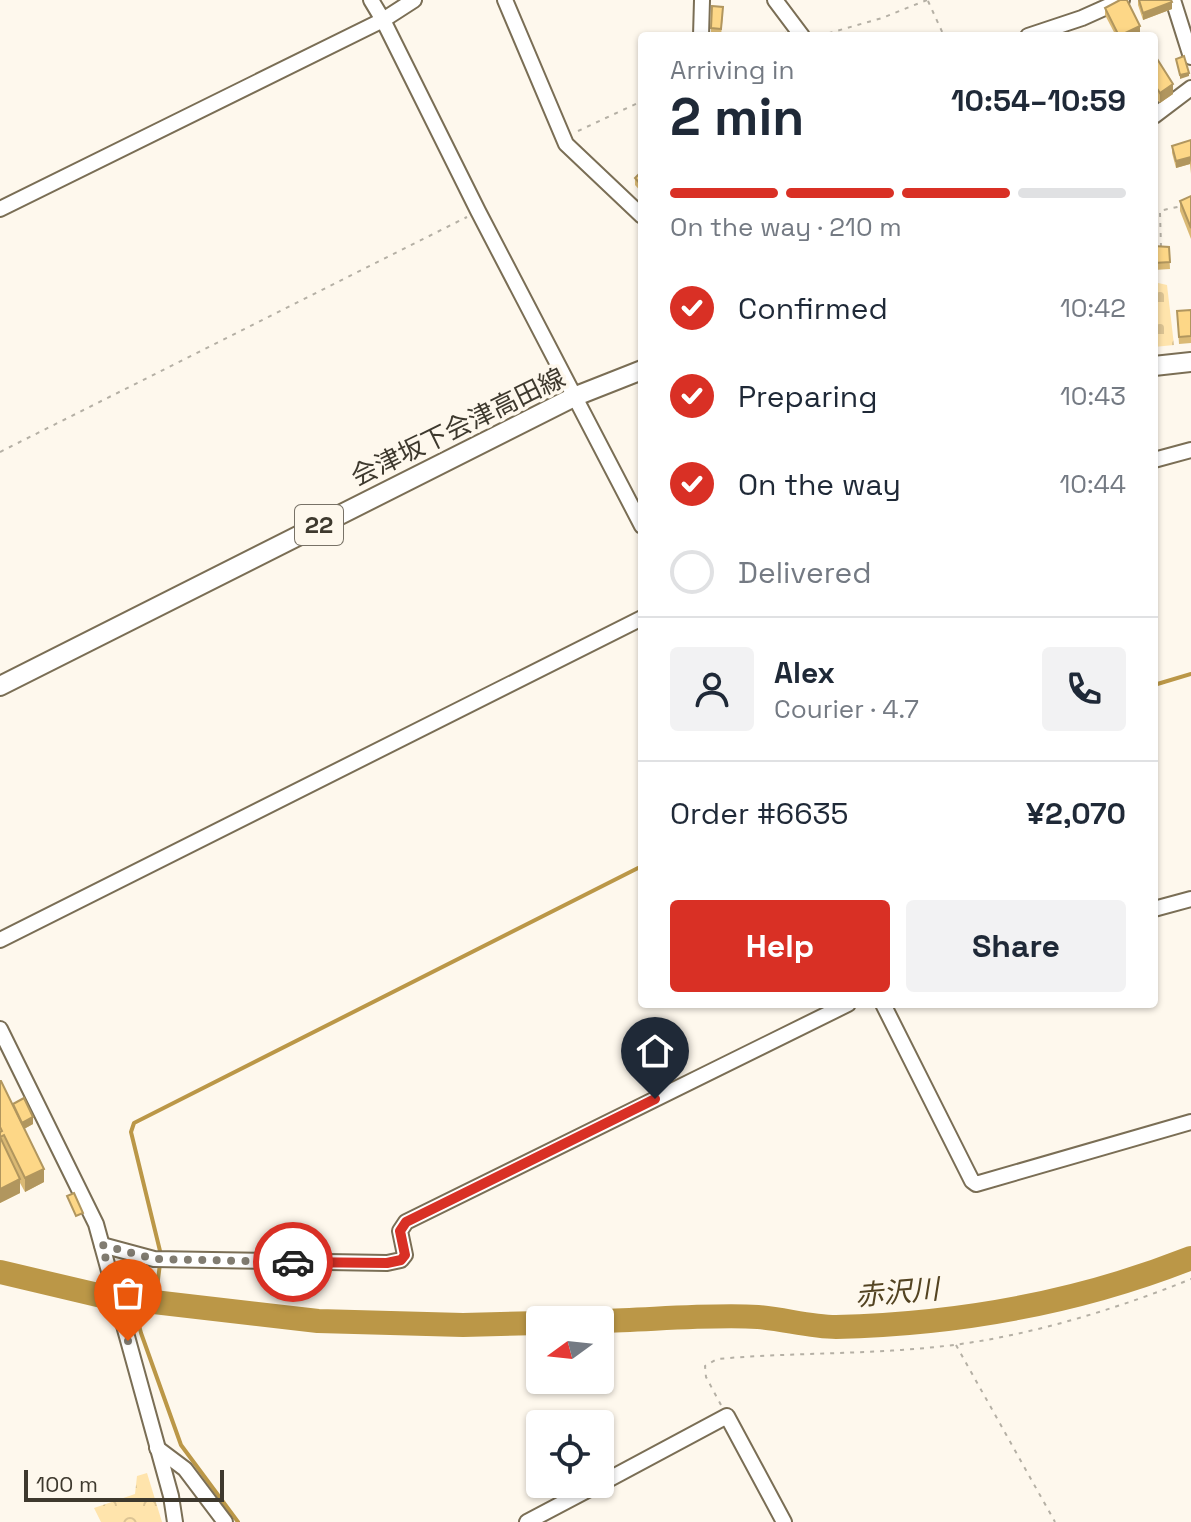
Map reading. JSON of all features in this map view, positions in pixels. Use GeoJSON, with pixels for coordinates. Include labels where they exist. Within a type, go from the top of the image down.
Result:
{"type":"FeatureCollection","features":[{"type":"Feature","properties":{"kind":"main road"},"geometry":{"type":"LineString","coordinates":[[1158,366],[1191,362]]}},
{"type":"Feature","properties":{"kind":"main road","name":"会津坂下会津高田線"},"geometry":{"type":"LineString","coordinates":[[0,686],[576,396],[638,372]]}},
{"type":"Feature","properties":{"kind":"street"},"geometry":{"type":"LineString","coordinates":[[371,0],[638,518]]}},
{"type":"Feature","properties":{"kind":"street"},"geometry":{"type":"LineString","coordinates":[[0,209],[383,20],[414,0]]}},
{"type":"Feature","properties":{"kind":"street"},"geometry":{"type":"LineString","coordinates":[[505,0],[562,138],[638,212]]}},
{"type":"Feature","properties":{"kind":"street"},"geometry":{"type":"LineString","coordinates":[[701,32],[702,0]]}},
{"type":"Feature","properties":{"kind":"street"},"geometry":{"type":"LineString","coordinates":[[775,0],[799,32]]}},
{"type":"Feature","properties":{"kind":"street"},"geometry":{"type":"LineString","coordinates":[[1040,32],[1122,0]]}},
{"type":"Feature","properties":{"kind":"street"},"geometry":{"type":"LineString","coordinates":[[1173,0],[1191,57]]}},
{"type":"Feature","properties":{"kind":"street"},"geometry":{"type":"LineString","coordinates":[[1158,113],[1191,88]]}},
{"type":"Feature","properties":{"kind":"street"},"geometry":{"type":"LineString","coordinates":[[1158,459],[1191,450]]}},
{"type":"Feature","properties":{"kind":"street"},"geometry":{"type":"LineString","coordinates":[[0,940],[638,620]]}},
{"type":"Feature","properties":{"kind":"street"},"geometry":{"type":"LineString","coordinates":[[1158,908],[1191,899]]}},
{"type":"Feature","properties":{"kind":"street"},"geometry":{"type":"LineString","coordinates":[[103,1248],[154,1259],[373,1263],[401,1260],[405,1255],[400,1231],[406,1222],[840,1008]]}},
{"type":"Feature","properties":{"kind":"street"},"geometry":{"type":"LineString","coordinates":[[885,1008],[976,1184],[1191,1122]]}},
{"type":"Feature","properties":{"kind":"street"},"geometry":{"type":"LineString","coordinates":[[0,1029],[87,1202],[103,1248],[175,1522]]}},
{"type":"Feature","properties":{"kind":"street"},"geometry":{"type":"LineString","coordinates":[[614,1477],[727,1416],[784,1522]]}},
{"type":"Feature","properties":{"kind":"street"},"geometry":{"type":"LineString","coordinates":[[157,1448],[185,1469],[225,1522]]}},
{"type":"Feature","properties":{"kind":"street"},"geometry":{"type":"LineString","coordinates":[[527,1522],[573,1498]]}},
{"type":"Feature","properties":{"kind":"path"},"geometry":{"type":"LineString","coordinates":[[833,32],[928,0],[942,32]]}},
{"type":"Feature","properties":{"kind":"path"},"geometry":{"type":"LineString","coordinates":[[562,138],[638,103]]}},
{"type":"Feature","properties":{"kind":"path"},"geometry":{"type":"LineString","coordinates":[[1161,248],[1160,211],[1191,203]]}},
{"type":"Feature","properties":{"kind":"path"},"geometry":{"type":"LineString","coordinates":[[0,452],[478,211]]}},
{"type":"Feature","properties":{"kind":"path"},"geometry":{"type":"LineString","coordinates":[[727,1416],[706,1377],[705,1366],[717,1359],[881,1351],[988,1340],[1114,1306],[1191,1279]]}},
{"type":"Feature","properties":{"kind":"path"},"geometry":{"type":"LineString","coordinates":[[955,1344],[1055,1522]]}},
{"type":"Feature","properties":{"kind":"green space"},"geometry":{"type":"Polygon","coordinates":[[[1158,283],[1167,285],[1174,345],[1158,347],[1158,283]]]}},
{"type":"Feature","properties":{"kind":"green space"},"geometry":{"type":"Polygon","coordinates":[[[147,1473],[162,1522],[101,1522],[94,1508],[135,1494],[137,1476],[147,1473]]]}},
{"type":"Feature","properties":{"kind":"building"},"geometry":{"type":"Polygon","coordinates":[[[1127,0],[1140,26],[1127,32],[1117,32],[1105,8],[1127,0]]]}},
{"type":"Feature","properties":{"kind":"building"},"geometry":{"type":"Polygon","coordinates":[[[1139,0],[1171,0],[1172,2],[1143,13],[1139,0]]]}},
{"type":"Feature","properties":{"kind":"building"},"geometry":{"type":"Polygon","coordinates":[[[712,6],[723,7],[721,29],[711,28],[712,6]]]}},
{"type":"Feature","properties":{"kind":"building"},"geometry":{"type":"Polygon","coordinates":[[[1184,56],[1189,73],[1180,75],[1176,59],[1184,56]]]}},
{"type":"Feature","properties":{"kind":"building"},"geometry":{"type":"Polygon","coordinates":[[[1158,60],[1173,84],[1160,93],[1158,90],[1158,60]]]}},
{"type":"Feature","properties":{"kind":"building"},"geometry":{"type":"Polygon","coordinates":[[[1191,140],[1191,157],[1176,161],[1172,146],[1191,140]]]}},
{"type":"Feature","properties":{"kind":"building"},"geometry":{"type":"Polygon","coordinates":[[[1191,196],[1191,228],[1180,201],[1191,196]]]}},
{"type":"Feature","properties":{"kind":"building"},"geometry":{"type":"Polygon","coordinates":[[[1158,246],[1169,247],[1170,262],[1158,263],[1158,246]]]}},
{"type":"Feature","properties":{"kind":"building"},"geometry":{"type":"Polygon","coordinates":[[[1191,310],[1191,336],[1179,337],[1177,311],[1191,310]]]}},
{"type":"Feature","properties":{"kind":"building"},"geometry":{"type":"Polygon","coordinates":[[[0,1081],[44,1169],[25,1178],[4,1135],[0,1137],[0,1081]]]}},
{"type":"Feature","properties":{"kind":"building"},"geometry":{"type":"Polygon","coordinates":[[[24,1098],[33,1117],[22,1123],[13,1104],[24,1098]]]}},
{"type":"Feature","properties":{"kind":"building"},"geometry":{"type":"Polygon","coordinates":[[[0,1137],[20,1179],[0,1189],[0,1137]]]}},
{"type":"Feature","properties":{"kind":"building"},"geometry":{"type":"Polygon","coordinates":[[[74,1193],[83,1213],[76,1216],[67,1196],[74,1193]]]}},
{"type":"Feature","properties":{"kind":"waterway"},"geometry":{"type":"LineString","coordinates":[[1158,684],[1191,674]]}},
{"type":"Feature","properties":{"kind":"waterway"},"geometry":{"type":"LineString","coordinates":[[161,1255],[131,1132],[134,1123],[638,868]]}},
{"type":"Feature","properties":{"kind":"waterway","name":"赤沢川"},"geometry":{"type":"LineString","coordinates":[[614,1320],[739,1316],[836,1327],[927,1321],[1061,1299],[1191,1258]]}},
{"type":"Feature","properties":{"kind":"waterway"},"geometry":{"type":"LineString","coordinates":[[155,1302],[160,1264]]}},
{"type":"Feature","properties":{"kind":"waterway","name":"赤沢川"},"geometry":{"type":"LineString","coordinates":[[0,1272],[102,1296],[318,1321],[526,1323]]}},
{"type":"Feature","properties":{"kind":"waterway"},"geometry":{"type":"LineString","coordinates":[[132,1299],[181,1445],[238,1522]]}},
{"type":"Feature","properties":{"kind":"way so far"},"geometry":{"type":"LineString","coordinates":[[128,1341],[102,1245],[154,1259],[293,1262]]}},
{"type":"Feature","properties":{"kind":"route"},"geometry":{"type":"LineString","coordinates":[[293,1262],[387,1263],[401,1260],[405,1255],[400,1231],[406,1222],[655,1099]]}}]}
